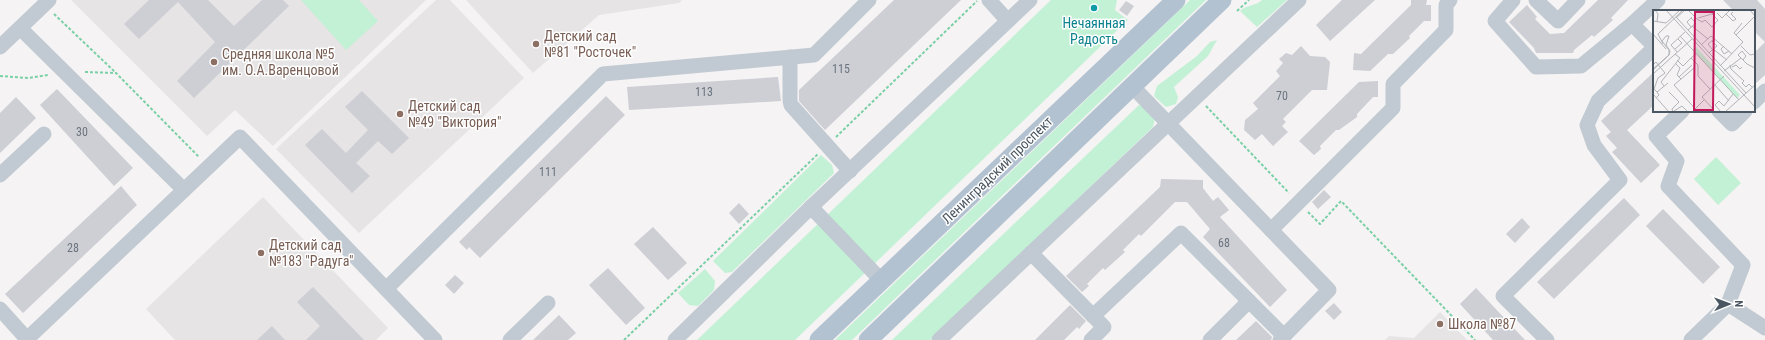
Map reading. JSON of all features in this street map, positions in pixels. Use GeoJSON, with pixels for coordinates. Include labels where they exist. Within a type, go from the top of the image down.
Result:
{"type":"FeatureCollection","features":[{"type":"Feature","properties":{"kind":"main road","name":"Ленинградский проспект"},"geometry":{"type":"LineString","coordinates":[[819,340],[1176,0]]}},
{"type":"Feature","properties":{"kind":"main road"},"geometry":{"type":"LineString","coordinates":[[868,340],[1132,86],[1230,5]]}},
{"type":"Feature","properties":{"kind":"street"},"geometry":{"type":"LineString","coordinates":[[386,289],[602,74],[814,55],[869,0]]}},
{"type":"Feature","properties":{"kind":"street"},"geometry":{"type":"LineString","coordinates":[[989,0],[1007,20]]}},
{"type":"Feature","properties":{"kind":"street"},"geometry":{"type":"LineString","coordinates":[[675,340],[811,207],[1007,20],[1030,0]]}},
{"type":"Feature","properties":{"kind":"street"},"geometry":{"type":"LineString","coordinates":[[939,340],[1299,0]]}},
{"type":"Feature","properties":{"kind":"street"},"geometry":{"type":"LineString","coordinates":[[1271,230],[1392,108],[1393,84],[1446,30],[1446,5],[1450,0]]}},
{"type":"Feature","properties":{"kind":"street"},"geometry":{"type":"LineString","coordinates":[[1513,0],[1495,21],[1536,67],[1581,66],[1632,24],[1658,0]]}},
{"type":"Feature","properties":{"kind":"street"},"geometry":{"type":"LineString","coordinates":[[1536,0],[1558,21],[1578,0]]}},
{"type":"Feature","properties":{"kind":"street"},"geometry":{"type":"LineString","coordinates":[[0,47],[47,2]]}},
{"type":"Feature","properties":{"kind":"street"},"geometry":{"type":"LineString","coordinates":[[1632,24],[1653,46]]}},
{"type":"Feature","properties":{"kind":"street"},"geometry":{"type":"LineString","coordinates":[[20,28],[184,190]]}},
{"type":"Feature","properties":{"kind":"street"},"geometry":{"type":"LineString","coordinates":[[1547,340],[1503,296],[1620,180],[1594,145],[1587,125],[1598,101],[1653,48]]}},
{"type":"Feature","properties":{"kind":"street"},"geometry":{"type":"LineString","coordinates":[[790,57],[791,105],[850,171]]}},
{"type":"Feature","properties":{"kind":"street"},"geometry":{"type":"LineString","coordinates":[[1093,316],[1181,233],[1249,301],[1282,338],[1329,290],[1132,86]]}},
{"type":"Feature","properties":{"kind":"street"},"geometry":{"type":"LineString","coordinates":[[1755,101],[1765,91]]}},
{"type":"Feature","properties":{"kind":"street"},"geometry":{"type":"LineString","coordinates":[[1681,112],[1656,136],[1677,161],[1668,186],[1743,265],[1728,304],[1690,340]]}},
{"type":"Feature","properties":{"kind":"street"},"geometry":{"type":"LineString","coordinates":[[1719,112],[1732,124],[1744,112]]}},
{"type":"Feature","properties":{"kind":"street"},"geometry":{"type":"LineString","coordinates":[[0,175],[44,134]]}},
{"type":"Feature","properties":{"kind":"street"},"geometry":{"type":"LineString","coordinates":[[0,310],[27,339],[240,137],[434,340]]}},
{"type":"Feature","properties":{"kind":"street"},"geometry":{"type":"LineString","coordinates":[[811,207],[881,280]]}},
{"type":"Feature","properties":{"kind":"street"},"geometry":{"type":"LineString","coordinates":[[1031,253],[1104,327],[1095,339]]}},
{"type":"Feature","properties":{"kind":"street"},"geometry":{"type":"LineString","coordinates":[[1210,340],[1249,301]]}},
{"type":"Feature","properties":{"kind":"street"},"geometry":{"type":"LineString","coordinates":[[510,340],[548,303]]}},
{"type":"Feature","properties":{"kind":"street"},"geometry":{"type":"LineString","coordinates":[[1728,304],[1765,328]]}},
{"type":"Feature","properties":{"kind":"path"},"geometry":{"type":"LineString","coordinates":[[624,340],[978,0]]}},
{"type":"Feature","properties":{"kind":"path"},"geometry":{"type":"LineString","coordinates":[[1230,5],[1248,0]]}},
{"type":"Feature","properties":{"kind":"path"},"geometry":{"type":"LineString","coordinates":[[47,2],[209,167]]}},
{"type":"Feature","properties":{"kind":"path"},"geometry":{"type":"LineString","coordinates":[[0,76],[28,78],[65,72],[116,73]]}},
{"type":"Feature","properties":{"kind":"path"},"geometry":{"type":"LineString","coordinates":[[1197,96],[1320,224],[1341,201],[1475,340]]}},
{"type":"Feature","properties":{"kind":"shaded area"},"geometry":{"type":"Polygon","coordinates":[[[71,0],[426,0],[273,146],[235,110],[207,136],[71,0]]]}},
{"type":"Feature","properties":{"kind":"shaded area","name":"Детский сад №49 \"Виктория\""},"geometry":{"type":"Polygon","coordinates":[[[436,0],[450,0],[524,78],[359,233],[276,149],[436,0]]]}},
{"type":"Feature","properties":{"kind":"shaded area","name":"Детский сад №81 \"Росточек\""},"geometry":{"type":"Polygon","coordinates":[[[466,0],[682,0],[679,3],[599,15],[533,73],[466,0]]]}},
{"type":"Feature","properties":{"kind":"shaded area","name":"Детский сад №183 \"Радуга\""},"geometry":{"type":"Polygon","coordinates":[[[263,197],[388,328],[376,340],[175,340],[146,309],[263,197]]]}},
{"type":"Feature","properties":{"kind":"shaded area","name":"Школа №87"},"geometry":{"type":"Polygon","coordinates":[[[1440,312],[1467,340],[1385,340],[1389,336],[1414,338],[1440,312]]]}},
{"type":"Feature","properties":{"kind":"green space"},"geometry":{"type":"Polygon","coordinates":[[[301,0],[359,0],[378,21],[346,50],[301,0]]]}},
{"type":"Feature","properties":{"kind":"green space"},"geometry":{"type":"Polygon","coordinates":[[[1051,0],[1117,0],[1115,10],[1128,20],[795,340],[697,340],[1051,0]]]}},
{"type":"Feature","properties":{"kind":"green space"},"geometry":{"type":"Polygon","coordinates":[[[1190,0],[1206,0],[852,340],[835,340],[1190,0]]]}},
{"type":"Feature","properties":{"kind":"green space"},"geometry":{"type":"Polygon","coordinates":[[[1262,0],[1287,0],[1257,27],[1240,11],[1262,0]]]}},
{"type":"Feature","properties":{"kind":"green space"},"geometry":{"type":"Polygon","coordinates":[[[1217,40],[1208,56],[1174,87],[1178,97],[1176,104],[1166,107],[1154,96],[1157,86],[1197,56],[1210,42],[1217,40]]]}},
{"type":"Feature","properties":{"kind":"green space"},"geometry":{"type":"Polygon","coordinates":[[[1139,105],[1148,108],[1155,118],[1153,127],[930,340],[892,340],[1139,105]]]}},
{"type":"Feature","properties":{"kind":"green space"},"geometry":{"type":"Polygon","coordinates":[[[821,155],[832,165],[834,173],[732,272],[725,273],[713,261],[821,155]]]}},
{"type":"Feature","properties":{"kind":"green space"},"geometry":{"type":"Polygon","coordinates":[[[1716,157],[1741,183],[1718,205],[1694,179],[1716,157]]]}},
{"type":"Feature","properties":{"kind":"green space"},"geometry":{"type":"Polygon","coordinates":[[[705,269],[715,281],[714,290],[698,306],[689,305],[678,293],[705,269]]]}},
{"type":"Feature","properties":{"kind":"building","name":"Средняя школа №5 им. О.А.Варенцовой"},"geometry":{"type":"Polygon","coordinates":[[[149,0],[208,0],[234,26],[262,0],[283,0],[289,6],[194,98],[177,81],[215,42],[178,2],[139,39],[124,24],[149,0]]]}},
{"type":"Feature","properties":{"kind":"building"},"geometry":{"type":"Polygon","coordinates":[[[894,0],[961,0],[825,130],[799,101],[799,90],[894,0]]]}},
{"type":"Feature","properties":{"kind":"building"},"geometry":{"type":"Polygon","coordinates":[[[1342,0],[1375,0],[1330,41],[1316,25],[1342,0]]]}},
{"type":"Feature","properties":{"kind":"building"},"geometry":{"type":"Polygon","coordinates":[[[1411,0],[1427,0],[1426,5],[1431,5],[1431,21],[1424,21],[1409,36],[1410,38],[1393,54],[1388,54],[1370,71],[1353,70],[1354,53],[1361,54],[1411,5],[1411,0]]]}},
{"type":"Feature","properties":{"kind":"building"},"geometry":{"type":"Polygon","coordinates":[[[1598,0],[1628,0],[1611,18],[1613,20],[1594,37],[1592,35],[1574,50],[1573,53],[1536,53],[1534,48],[1509,22],[1527,5],[1537,17],[1535,19],[1550,34],[1564,33],[1598,0]]]}},
{"type":"Feature","properties":{"kind":"building"},"geometry":{"type":"Polygon","coordinates":[[[1723,0],[1757,0],[1765,9],[1765,42],[1755,32],[1755,10],[1733,10],[1723,0]]]}},
{"type":"Feature","properties":{"kind":"building"},"geometry":{"type":"Polygon","coordinates":[[[1126,1],[1134,6],[1127,16],[1119,10],[1126,1]]]}},
{"type":"Feature","properties":{"kind":"building"},"geometry":{"type":"Polygon","coordinates":[[[1765,42],[1765,75],[1755,84],[1755,52],[1765,42]]]}},
{"type":"Feature","properties":{"kind":"building"},"geometry":{"type":"Polygon","coordinates":[[[1301,46],[1310,56],[1325,57],[1330,62],[1327,90],[1312,90],[1283,119],[1286,122],[1282,126],[1288,132],[1273,146],[1262,134],[1255,140],[1244,130],[1245,120],[1258,109],[1253,103],[1280,76],[1276,71],[1283,63],[1279,59],[1286,53],[1292,55],[1301,46]]]}},
{"type":"Feature","properties":{"kind":"building"},"geometry":{"type":"Polygon","coordinates":[[[1653,73],[1653,106],[1627,130],[1660,165],[1641,183],[1612,152],[1617,148],[1606,136],[1611,132],[1601,121],[1653,73]]]}},
{"type":"Feature","properties":{"kind":"building"},"geometry":{"type":"Polygon","coordinates":[[[778,77],[781,101],[629,110],[627,87],[778,77]]]}},
{"type":"Feature","properties":{"kind":"building"},"geometry":{"type":"Polygon","coordinates":[[[1378,81],[1378,97],[1373,97],[1357,114],[1357,117],[1339,130],[1336,130],[1320,146],[1321,149],[1314,155],[1299,141],[1359,82],[1378,81]]]}},
{"type":"Feature","properties":{"kind":"building"},"geometry":{"type":"Polygon","coordinates":[[[57,89],[133,168],[114,186],[40,105],[57,89]]]}},
{"type":"Feature","properties":{"kind":"building"},"geometry":{"type":"Polygon","coordinates":[[[362,91],[409,138],[392,154],[378,141],[356,163],[370,176],[352,193],[305,145],[322,129],[346,153],[368,130],[345,107],[362,91]]]}},
{"type":"Feature","properties":{"kind":"building"},"geometry":{"type":"Polygon","coordinates":[[[606,96],[625,115],[480,258],[469,247],[467,250],[459,242],[606,96]]]}},
{"type":"Feature","properties":{"kind":"building"},"geometry":{"type":"Polygon","coordinates":[[[16,97],[36,118],[0,153],[0,113],[16,97]]]}},
{"type":"Feature","properties":{"kind":"building"},"geometry":{"type":"Polygon","coordinates":[[[1161,179],[1203,180],[1203,188],[1213,201],[1218,197],[1229,210],[1220,217],[1287,290],[1270,307],[1203,237],[1210,229],[1187,202],[1175,202],[1141,236],[1139,234],[1123,250],[1125,252],[1105,270],[1103,268],[1087,284],[1089,286],[1082,292],[1066,276],[1160,187],[1161,179]]]}},
{"type":"Feature","properties":{"kind":"building"},"geometry":{"type":"Polygon","coordinates":[[[121,186],[137,205],[23,313],[5,294],[121,186]]]}},
{"type":"Feature","properties":{"kind":"building"},"geometry":{"type":"Polygon","coordinates":[[[1324,190],[1331,197],[1318,209],[1312,202],[1324,190]]]}},
{"type":"Feature","properties":{"kind":"building"},"geometry":{"type":"Polygon","coordinates":[[[1624,198],[1640,215],[1554,299],[1537,282],[1624,198]]]}},
{"type":"Feature","properties":{"kind":"building"},"geometry":{"type":"Polygon","coordinates":[[[739,203],[749,214],[739,224],[729,213],[739,203]]]}},
{"type":"Feature","properties":{"kind":"building"},"geometry":{"type":"Polygon","coordinates":[[[1663,209],[1720,267],[1703,284],[1646,226],[1663,209]]]}},
{"type":"Feature","properties":{"kind":"building"},"geometry":{"type":"Polygon","coordinates":[[[1522,218],[1530,227],[1515,243],[1506,234],[1522,218]]]}},
{"type":"Feature","properties":{"kind":"building"},"geometry":{"type":"Polygon","coordinates":[[[653,227],[687,263],[668,280],[634,244],[653,227]]]}},
{"type":"Feature","properties":{"kind":"building"},"geometry":{"type":"Polygon","coordinates":[[[608,268],[645,308],[626,325],[589,285],[608,268]]]}},
{"type":"Feature","properties":{"kind":"building"},"geometry":{"type":"Polygon","coordinates":[[[455,275],[464,283],[454,294],[445,285],[455,275]]]}},
{"type":"Feature","properties":{"kind":"building"},"geometry":{"type":"Polygon","coordinates":[[[313,287],[364,340],[306,340],[320,326],[297,302],[313,287]]]}},
{"type":"Feature","properties":{"kind":"building"},"geometry":{"type":"Polygon","coordinates":[[[1476,288],[1525,340],[1493,340],[1460,304],[1476,288]]]}},
{"type":"Feature","properties":{"kind":"building"},"geometry":{"type":"Polygon","coordinates":[[[1334,303],[1342,312],[1334,320],[1325,311],[1334,303]]]}},
{"type":"Feature","properties":{"kind":"building"},"geometry":{"type":"Polygon","coordinates":[[[1070,305],[1086,321],[1079,329],[1077,327],[1064,340],[1035,340],[1070,305]]]}},
{"type":"Feature","properties":{"kind":"building"},"geometry":{"type":"Polygon","coordinates":[[[559,315],[576,333],[568,340],[533,340],[559,315]]]}},
{"type":"Feature","properties":{"kind":"building"},"geometry":{"type":"Polygon","coordinates":[[[1256,321],[1272,337],[1271,340],[1236,340],[1256,321]]]}},
{"type":"Feature","properties":{"kind":"building"},"geometry":{"type":"Polygon","coordinates":[[[272,326],[285,340],[257,340],[272,326]]]}},
{"type":"Feature","properties":{"kind":"place","name":"Нечаянная Радость"},"geometry":{"type":"Point","coordinates":[1094,8]}},
{"type":"Feature","properties":{"kind":"place","name":"Детский сад №81 \"Росточек\""},"geometry":{"type":"Point","coordinates":[536,44]}},
{"type":"Feature","properties":{"kind":"place","name":"Средняя школа №5 им. О.А.Варенцовой"},"geometry":{"type":"Point","coordinates":[214,62]}},
{"type":"Feature","properties":{"kind":"place","name":"Детский сад №49 \"Виктория\""},"geometry":{"type":"Point","coordinates":[400,114]}},
{"type":"Feature","properties":{"kind":"place","name":"Детский сад №183 \"Радуга\""},"geometry":{"type":"Point","coordinates":[261,253]}},
{"type":"Feature","properties":{"kind":"place","name":"Школа №87"},"geometry":{"type":"Point","coordinates":[1440,324]}}]}
